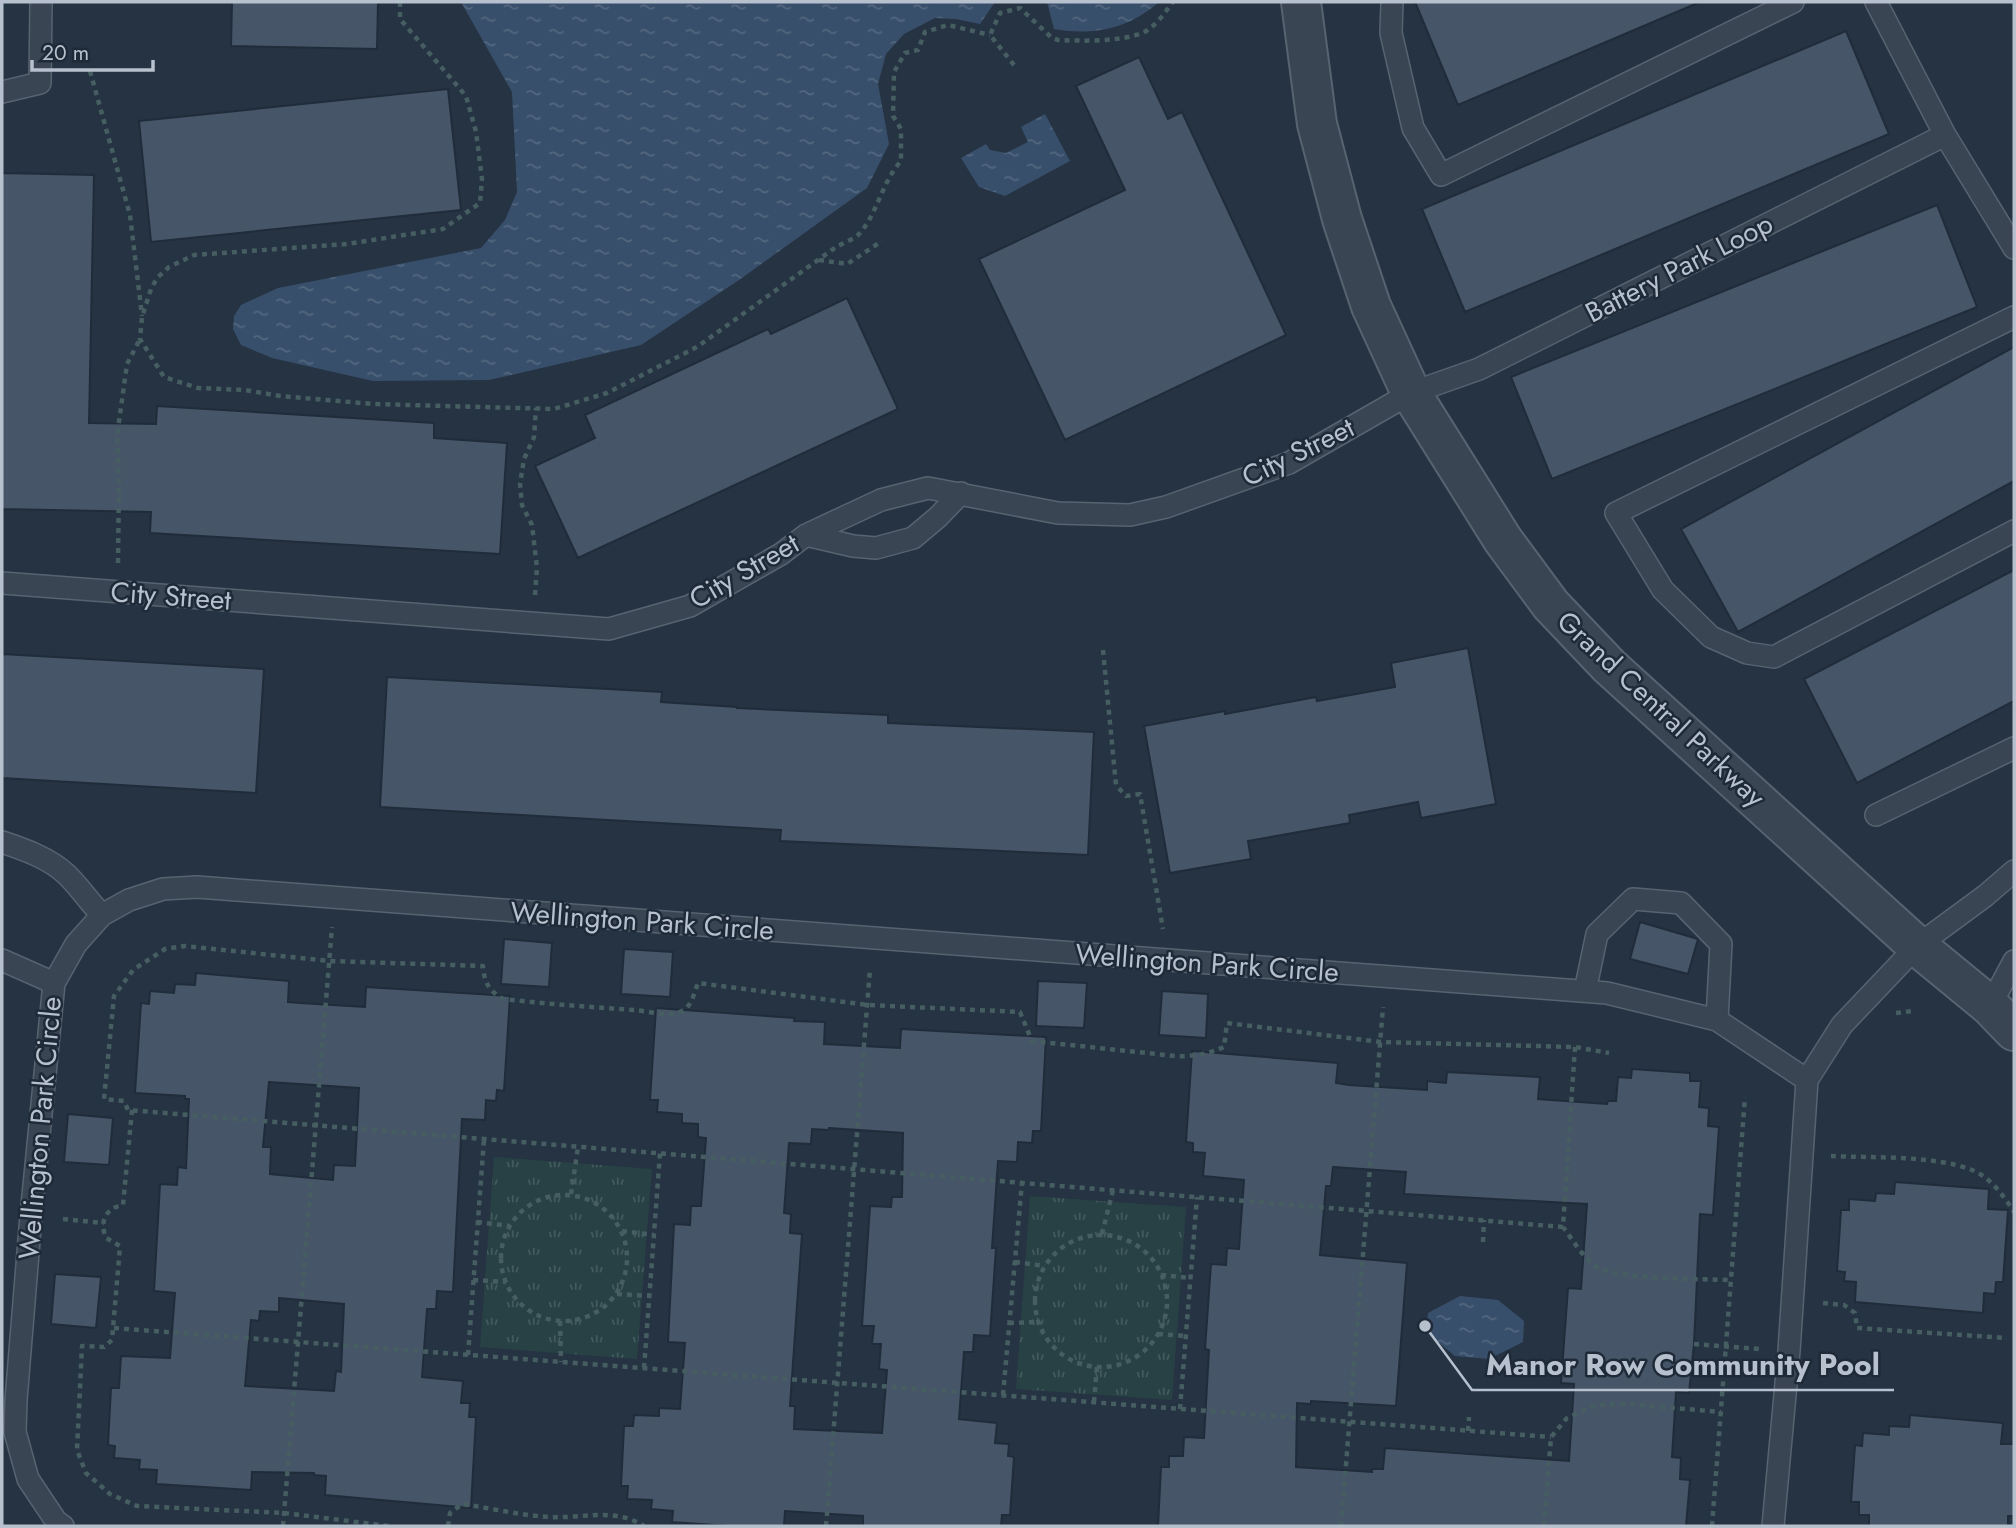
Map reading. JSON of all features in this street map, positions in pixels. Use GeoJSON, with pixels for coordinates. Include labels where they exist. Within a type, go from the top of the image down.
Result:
{"type":"FeatureCollection","features":[{"type":"Feature","properties":{"kind":"street","name":"Grand Central Parkway"},"geometry":{"type":"LineString","coordinates":[[1301,2],[1317,124],[1342,219],[1371,306],[1411,393],[1503,540],[1552,605],[1609,666],[1917,946],[2002,1018]]}},
{"type":"Feature","properties":{"kind":"lane"},"geometry":{"type":"LineString","coordinates":[[2,92],[40,83],[41,2]]}},
{"type":"Feature","properties":{"kind":"lane"},"geometry":{"type":"LineString","coordinates":[[1392,2],[1391,33],[1413,128],[1441,175],[1793,2]]}},
{"type":"Feature","properties":{"kind":"lane"},"geometry":{"type":"LineString","coordinates":[[1876,2],[1945,135],[2014,247]]}},
{"type":"Feature","properties":{"kind":"lane","name":"Battery Park Loop"},"geometry":{"type":"LineString","coordinates":[[1411,393],[1479,369],[1945,135]]}},
{"type":"Feature","properties":{"kind":"lane"},"geometry":{"type":"LineString","coordinates":[[2014,317],[1616,513],[1663,590],[1711,637],[1747,653],[1774,657],[2014,531]]}},
{"type":"Feature","properties":{"kind":"lane","name":"City Street"},"geometry":{"type":"LineString","coordinates":[[2,583],[610,629],[690,606],[781,554],[806,535],[881,500],[928,488],[1058,513],[1130,515],[1166,507],[1289,463],[1411,393]]}},
{"type":"Feature","properties":{"kind":"lane"},"geometry":{"type":"LineString","coordinates":[[806,535],[876,548],[913,538],[961,493]]}},
{"type":"Feature","properties":{"kind":"lane"},"geometry":{"type":"LineString","coordinates":[[1876,815],[2014,748]]}},
{"type":"Feature","properties":{"kind":"lane"},"geometry":{"type":"LineString","coordinates":[[2,842],[28,851],[65,873],[102,915]]}},
{"type":"Feature","properties":{"kind":"lane"},"geometry":{"type":"LineString","coordinates":[[1773,1526],[1807,1080],[1842,1025],[1917,946],[2014,871]]}},
{"type":"Feature","properties":{"kind":"lane","name":"Wellington Park Circle"},"geometry":{"type":"LineString","coordinates":[[63,1526],[55,1521],[28,1479],[15,1432],[30,1229],[54,983],[76,944],[102,915],[129,900],[163,889],[197,887],[1607,993],[1717,1020],[1807,1080]]}},
{"type":"Feature","properties":{"kind":"lane"},"geometry":{"type":"LineString","coordinates":[[1585,991],[1597,934],[1633,900],[1681,903],[1721,944],[1717,1020]]}},
{"type":"Feature","properties":{"kind":"lane"},"geometry":{"type":"LineString","coordinates":[[2,960],[54,983]]}},
{"type":"Feature","properties":{"kind":"lane"},"geometry":{"type":"LineString","coordinates":[[2002,1018],[2014,961]]}},
{"type":"Feature","properties":{"kind":"path"},"geometry":{"type":"LineString","coordinates":[[142,317],[151,289],[158,278],[169,267],[194,255],[347,244],[443,229],[480,204],[482,179],[476,132],[466,96],[400,19],[400,2]]}},
{"type":"Feature","properties":{"kind":"path"},"geometry":{"type":"LineString","coordinates":[[990,34],[1000,13],[1020,8],[1052,38],[1058,40],[1101,39],[1143,33],[1154,25],[1174,2]]}},
{"type":"Feature","properties":{"kind":"path"},"geometry":{"type":"LineString","coordinates":[[140,339],[164,377],[198,388],[245,390],[280,396],[373,404],[554,409],[607,393],[697,347],[818,260],[859,234],[889,175],[901,161],[901,129],[893,116],[894,72],[905,52],[918,50],[925,32],[948,25],[990,34],[1014,65]]}},
{"type":"Feature","properties":{"kind":"path"},"geometry":{"type":"LineString","coordinates":[[90,71],[130,215],[142,317],[140,339],[127,365],[117,436],[118,592]]}},
{"type":"Feature","properties":{"kind":"path"},"geometry":{"type":"LineString","coordinates":[[818,260],[847,264],[882,241]]}},
{"type":"Feature","properties":{"kind":"path"},"geometry":{"type":"LineString","coordinates":[[532,623],[537,568],[532,525],[522,505],[520,484],[524,460],[534,437],[536,408]]}},
{"type":"Feature","properties":{"kind":"path"},"geometry":{"type":"LineString","coordinates":[[1103,650],[1116,785],[1126,796],[1140,794],[1169,961]]}},
{"type":"Feature","properties":{"kind":"path"},"geometry":{"type":"LineString","coordinates":[[283,1526],[334,898]]}},
{"type":"Feature","properties":{"kind":"path"},"geometry":{"type":"LineString","coordinates":[[826,1526],[873,938]]}},
{"type":"Feature","properties":{"kind":"path"},"geometry":{"type":"LineString","coordinates":[[1563,1227],[128,1110],[124,1101],[104,1099],[114,996],[133,970],[165,950],[185,946],[329,961],[482,966],[486,985],[503,999],[661,1014],[681,1012],[690,1005],[698,983],[868,1005],[1020,1012],[1032,1041],[1175,1056],[1201,1054],[1224,1046],[1227,1023],[1381,1042],[1575,1047],[1609,1053]]}},
{"type":"Feature","properties":{"kind":"path"},"geometry":{"type":"LineString","coordinates":[[1341,1526],[1385,977]]}},
{"type":"Feature","properties":{"kind":"path"},"geometry":{"type":"LineString","coordinates":[[1891,1014],[1913,1011]]}},
{"type":"Feature","properties":{"kind":"path"},"geometry":{"type":"LineString","coordinates":[[1575,1047],[1563,1227],[1599,1268],[1617,1273],[1731,1280]]}},
{"type":"Feature","properties":{"kind":"path"},"geometry":{"type":"LineString","coordinates":[[1712,1526],[1745,1097]]}},
{"type":"Feature","properties":{"kind":"path"},"geometry":{"type":"LineString","coordinates":[[132,1110],[123,1205],[109,1209],[104,1216],[106,1238],[120,1247],[114,1328],[111,1340],[104,1347],[82,1346],[77,1450],[86,1473],[110,1494],[137,1506],[284,1513],[389,1526]]}},
{"type":"Feature","properties":{"kind":"path"},"geometry":{"type":"LineString","coordinates":[[468,1355],[484,1139]]}},
{"type":"Feature","properties":{"kind":"path"},"geometry":{"type":"LineString","coordinates":[[572,1194],[578,1147]]}},
{"type":"Feature","properties":{"kind":"path"},"geometry":{"type":"LineString","coordinates":[[644,1368],[660,1153]]}},
{"type":"Feature","properties":{"kind":"path"},"geometry":{"type":"LineString","coordinates":[[1825,1156],[1945,1163],[1974,1171],[2000,1191],[2014,1212]]}},
{"type":"Feature","properties":{"kind":"path"},"geometry":{"type":"LineString","coordinates":[[1003,1395],[1022,1182]]}},
{"type":"Feature","properties":{"kind":"path"},"geometry":{"type":"LineString","coordinates":[[1102,1234],[1113,1190]]}},
{"type":"Feature","properties":{"kind":"path"},"geometry":{"type":"LineString","coordinates":[[572,1194],[592,1200],[610,1213],[622,1231],[627,1252],[626,1274],[617,1294],[602,1309],[582,1319],[560,1321],[541,1317],[523,1306],[510,1291],[503,1272],[501,1252],[510,1226],[517,1215],[533,1202],[551,1195],[572,1194]]}},
{"type":"Feature","properties":{"kind":"path"},"geometry":{"type":"LineString","coordinates":[[1180,1409],[1197,1197]]}},
{"type":"Feature","properties":{"kind":"path"},"geometry":{"type":"LineString","coordinates":[[1483,1242],[1484,1220]]}},
{"type":"Feature","properties":{"kind":"path"},"geometry":{"type":"LineString","coordinates":[[477,1222],[510,1226]]}},
{"type":"Feature","properties":{"kind":"path"},"geometry":{"type":"LineString","coordinates":[[622,1231],[654,1235]]}},
{"type":"Feature","properties":{"kind":"path"},"geometry":{"type":"LineString","coordinates":[[1102,1234],[1124,1239],[1144,1250],[1159,1268],[1166,1289],[1166,1312],[1158,1334],[1144,1351],[1124,1363],[1097,1366],[1082,1364],[1062,1355],[1048,1340],[1038,1322],[1034,1301],[1038,1280],[1045,1266],[1063,1246],[1082,1237],[1102,1234]]}},
{"type":"Feature","properties":{"kind":"path"},"geometry":{"type":"LineString","coordinates":[[1014,1262],[1045,1266]]}},
{"type":"Feature","properties":{"kind":"path"},"geometry":{"type":"LineString","coordinates":[[1161,1275],[1191,1278]]}},
{"type":"Feature","properties":{"kind":"path"},"geometry":{"type":"LineString","coordinates":[[473,1280],[506,1282]]}},
{"type":"Feature","properties":{"kind":"path"},"geometry":{"type":"LineString","coordinates":[[617,1294],[650,1297]]}},
{"type":"Feature","properties":{"kind":"path"},"geometry":{"type":"LineString","coordinates":[[1818,1302],[1844,1305],[1855,1313],[1857,1328],[2007,1338]]}},
{"type":"Feature","properties":{"kind":"path"},"geometry":{"type":"LineString","coordinates":[[560,1321],[561,1362]]}},
{"type":"Feature","properties":{"kind":"path"},"geometry":{"type":"LineString","coordinates":[[1009,1323],[1038,1322]]}},
{"type":"Feature","properties":{"kind":"path"},"geometry":{"type":"LineString","coordinates":[[114,1328],[1551,1437]]}},
{"type":"Feature","properties":{"kind":"path"},"geometry":{"type":"LineString","coordinates":[[1158,1334],[1186,1336]]}},
{"type":"Feature","properties":{"kind":"path"},"geometry":{"type":"LineString","coordinates":[[1694,1344],[1788,1351]]}},
{"type":"Feature","properties":{"kind":"path"},"geometry":{"type":"LineString","coordinates":[[1094,1402],[1097,1366]]}},
{"type":"Feature","properties":{"kind":"path"},"geometry":{"type":"LineString","coordinates":[[1544,1526],[1551,1437],[1567,1418],[1596,1405],[1627,1404],[1721,1412]]}},
{"type":"Feature","properties":{"kind":"path"},"geometry":{"type":"LineString","coordinates":[[1468,1431],[1469,1417]]}},
{"type":"Feature","properties":{"kind":"path"},"geometry":{"type":"LineString","coordinates":[[448,1526],[450,1513],[462,1504],[548,1517],[611,1514],[633,1519],[644,1526]]}},
{"type":"Feature","properties":{"kind":"green space"},"geometry":{"type":"Polygon","coordinates":[[[494,1157],[652,1169],[637,1359],[480,1347],[494,1157]]]}},
{"type":"Feature","properties":{"kind":"green space"},"geometry":{"type":"Polygon","coordinates":[[[1030,1196],[1186,1207],[1172,1400],[1016,1389],[1030,1196]]]}},
{"type":"Feature","properties":{"kind":"water"},"geometry":{"type":"Polygon","coordinates":[[[461,2],[995,2],[980,24],[935,18],[904,34],[886,54],[878,84],[889,144],[867,188],[739,280],[641,345],[489,380],[373,381],[272,358],[241,345],[233,329],[234,316],[241,305],[278,288],[481,248],[505,220],[517,192],[512,92],[461,2]]]}},
{"type":"Feature","properties":{"kind":"water"},"geometry":{"type":"Polygon","coordinates":[[[1047,2],[1159,2],[1123,24],[1083,32],[1054,29],[1047,2]]]}},
{"type":"Feature","properties":{"kind":"water"},"geometry":{"type":"Polygon","coordinates":[[[1045,114],[1070,161],[1005,196],[979,187],[961,158],[986,144],[990,150],[1006,153],[1028,142],[1021,127],[1045,114]]]}},
{"type":"Feature","properties":{"kind":"water"},"geometry":{"type":"Polygon","coordinates":[[[1460,1296],[1498,1300],[1524,1321],[1523,1342],[1489,1359],[1455,1356],[1426,1332],[1428,1313],[1460,1296]]]}},
{"type":"Feature","properties":{"kind":"building"},"geometry":{"type":"Polygon","coordinates":[[[232,2],[378,2],[377,49],[231,46],[232,2]]]}},
{"type":"Feature","properties":{"kind":"building"},"geometry":{"type":"Polygon","coordinates":[[[1415,2],[1700,2],[1458,105],[1415,2]]]}},
{"type":"Feature","properties":{"kind":"building"},"geometry":{"type":"Polygon","coordinates":[[[1846,31],[1889,134],[1465,312],[1422,209],[1846,31]]]}},
{"type":"Feature","properties":{"kind":"building"},"geometry":{"type":"Polygon","coordinates":[[[1139,57],[1168,119],[1182,112],[1286,335],[1065,440],[979,259],[1125,190],[1076,86],[1139,57]]]}},
{"type":"Feature","properties":{"kind":"building"},"geometry":{"type":"Polygon","coordinates":[[[448,89],[461,210],[151,242],[139,121],[448,89]]]}},
{"type":"Feature","properties":{"kind":"building"},"geometry":{"type":"Polygon","coordinates":[[[2,173],[94,175],[89,423],[156,424],[157,406],[434,423],[434,438],[507,443],[500,554],[150,533],[151,512],[2,509],[2,173]]]}},
{"type":"Feature","properties":{"kind":"building"},"geometry":{"type":"Polygon","coordinates":[[[1937,205],[1977,307],[1552,479],[1511,377],[1937,205]]]}},
{"type":"Feature","properties":{"kind":"building"},"geometry":{"type":"Polygon","coordinates":[[[847,298],[898,409],[578,558],[535,466],[595,438],[585,415],[768,329],[771,334],[847,298]]]}},
{"type":"Feature","properties":{"kind":"building"},"geometry":{"type":"Polygon","coordinates":[[[2014,347],[2014,481],[1738,632],[1681,529],[2014,347]]]}},
{"type":"Feature","properties":{"kind":"building"},"geometry":{"type":"Polygon","coordinates":[[[2014,570],[2014,701],[1857,783],[1804,679],[2014,570]]]}},
{"type":"Feature","properties":{"kind":"building"},"geometry":{"type":"Polygon","coordinates":[[[1468,648],[1496,804],[1421,818],[1418,802],[1349,815],[1350,823],[1248,841],[1251,859],[1170,873],[1144,726],[1225,711],[1225,714],[1316,697],[1317,701],[1395,687],[1391,663],[1468,648]]]}},
{"type":"Feature","properties":{"kind":"building"},"geometry":{"type":"Polygon","coordinates":[[[2,654],[264,669],[256,793],[2,778],[2,654]]]}},
{"type":"Feature","properties":{"kind":"building"},"geometry":{"type":"Polygon","coordinates":[[[387,677],[662,692],[661,702],[888,715],[888,723],[1094,732],[1088,855],[780,841],[781,830],[380,807],[387,677]]]}},
{"type":"Feature","properties":{"kind":"building"},"geometry":{"type":"Polygon","coordinates":[[[1640,922],[1698,939],[1688,974],[1630,959],[1640,922]]]}},
{"type":"Feature","properties":{"kind":"building"},"geometry":{"type":"Polygon","coordinates":[[[504,939],[552,943],[549,987],[501,984],[504,939]]]}},
{"type":"Feature","properties":{"kind":"building"},"geometry":{"type":"Polygon","coordinates":[[[624,949],[673,952],[670,997],[621,994],[624,949]]]}},
{"type":"Feature","properties":{"kind":"building"},"geometry":{"type":"Polygon","coordinates":[[[196,973],[289,981],[288,1002],[365,1007],[366,987],[510,996],[504,1091],[497,1090],[496,1101],[486,1100],[485,1120],[462,1119],[453,1292],[437,1291],[436,1309],[427,1309],[422,1377],[463,1381],[461,1403],[470,1403],[469,1417],[476,1417],[471,1508],[325,1495],[326,1476],[314,1473],[252,1472],[251,1490],[156,1484],[157,1470],[139,1469],[140,1460],[114,1458],[115,1446],[108,1445],[111,1388],[119,1388],[121,1356],[170,1358],[175,1293],[154,1291],[160,1184],[177,1185],[178,1167],[186,1168],[189,1099],[185,1099],[185,1096],[135,1093],[141,1003],[149,1004],[150,991],[174,993],[175,984],[195,985],[196,973]],[[269,1082],[263,1147],[271,1147],[270,1174],[333,1180],[334,1165],[355,1166],[359,1088],[269,1082]],[[279,1298],[279,1312],[260,1311],[259,1321],[251,1320],[245,1386],[334,1391],[336,1371],[341,1372],[344,1304],[279,1298]]]}},
{"type":"Feature","properties":{"kind":"building"},"geometry":{"type":"Polygon","coordinates":[[[1038,981],[1087,983],[1084,1028],[1036,1026],[1038,981]]]}},
{"type":"Feature","properties":{"kind":"building"},"geometry":{"type":"Polygon","coordinates":[[[1162,991],[1208,994],[1206,1038],[1159,1035],[1162,991]]]}},
{"type":"Feature","properties":{"kind":"building"},"geometry":{"type":"Polygon","coordinates":[[[656,1008],[825,1022],[824,1044],[900,1048],[901,1029],[1046,1037],[1041,1131],[1033,1131],[1032,1143],[1018,1142],[1017,1162],[998,1161],[990,1336],[974,1335],[973,1352],[964,1352],[959,1419],[997,1423],[995,1443],[1009,1444],[1008,1456],[1014,1457],[1010,1515],[1002,1515],[1001,1526],[863,1526],[863,1516],[785,1511],[784,1526],[672,1522],[673,1511],[651,1509],[652,1500],[627,1499],[628,1486],[621,1486],[624,1426],[633,1426],[634,1415],[659,1416],[659,1408],[680,1409],[685,1343],[668,1342],[674,1224],[690,1225],[691,1206],[701,1206],[706,1138],[698,1137],[698,1124],[682,1123],[682,1114],[657,1112],[658,1100],[650,1100],[656,1008]],[[812,1129],[811,1144],[789,1143],[784,1213],[791,1214],[790,1233],[802,1234],[790,1406],[795,1406],[794,1429],[882,1433],[887,1370],[879,1369],[881,1344],[872,1344],[874,1326],[862,1326],[870,1206],[891,1207],[892,1197],[902,1197],[903,1133],[812,1129]]]}},
{"type":"Feature","properties":{"kind":"building"},"geometry":{"type":"Polygon","coordinates":[[[1192,1051],[1338,1063],[1336,1083],[1349,1085],[1427,1090],[1427,1081],[1446,1083],[1447,1072],[1540,1077],[1538,1099],[1607,1104],[1608,1101],[1616,1101],[1618,1077],[1631,1078],[1632,1069],[1690,1073],[1690,1081],[1701,1081],[1699,1107],[1709,1108],[1708,1126],[1719,1127],[1713,1215],[1700,1214],[1689,1393],[1676,1392],[1672,1457],[1681,1458],[1680,1479],[1690,1480],[1686,1526],[1158,1526],[1161,1467],[1169,1467],[1169,1456],[1183,1456],[1184,1437],[1204,1438],[1209,1350],[1205,1349],[1211,1264],[1226,1265],[1227,1248],[1239,1249],[1244,1180],[1203,1176],[1205,1153],[1193,1152],[1193,1143],[1186,1142],[1192,1051]],[[1333,1167],[1331,1186],[1326,1186],[1320,1255],[1407,1263],[1396,1406],[1311,1401],[1311,1404],[1297,1403],[1296,1467],[1372,1472],[1372,1469],[1383,1469],[1385,1448],[1569,1461],[1574,1384],[1561,1383],[1568,1288],[1581,1289],[1587,1204],[1404,1194],[1406,1172],[1333,1167]]]}},
{"type":"Feature","properties":{"kind":"building"},"geometry":{"type":"Polygon","coordinates":[[[68,1114],[113,1118],[109,1165],[64,1162],[68,1114]]]}},
{"type":"Feature","properties":{"kind":"building"},"geometry":{"type":"Polygon","coordinates":[[[1895,1182],[1989,1189],[1988,1209],[2008,1210],[2003,1282],[1996,1282],[1995,1294],[1984,1293],[1983,1313],[1855,1302],[1856,1282],[1844,1281],[1845,1272],[1837,1271],[1841,1210],[1849,1210],[1849,1199],[1875,1201],[1876,1193],[1894,1194],[1895,1182]]]}},
{"type":"Feature","properties":{"kind":"building"},"geometry":{"type":"Polygon","coordinates":[[[55,1274],[101,1277],[96,1328],[51,1324],[55,1274]]]}},
{"type":"Feature","properties":{"kind":"building"},"geometry":{"type":"Polygon","coordinates":[[[1910,1415],[2003,1423],[2001,1444],[2014,1444],[2014,1516],[2008,1516],[2008,1526],[1869,1526],[1869,1515],[1859,1515],[1859,1502],[1851,1502],[1855,1445],[1862,1446],[1863,1433],[1889,1435],[1889,1426],[1909,1427],[1910,1415]]]}},
{"type":"Feature","properties":{"kind":"place","name":"Manor Row Community Pool"},"geometry":{"type":"Point","coordinates":[1425,1326]}}]}
